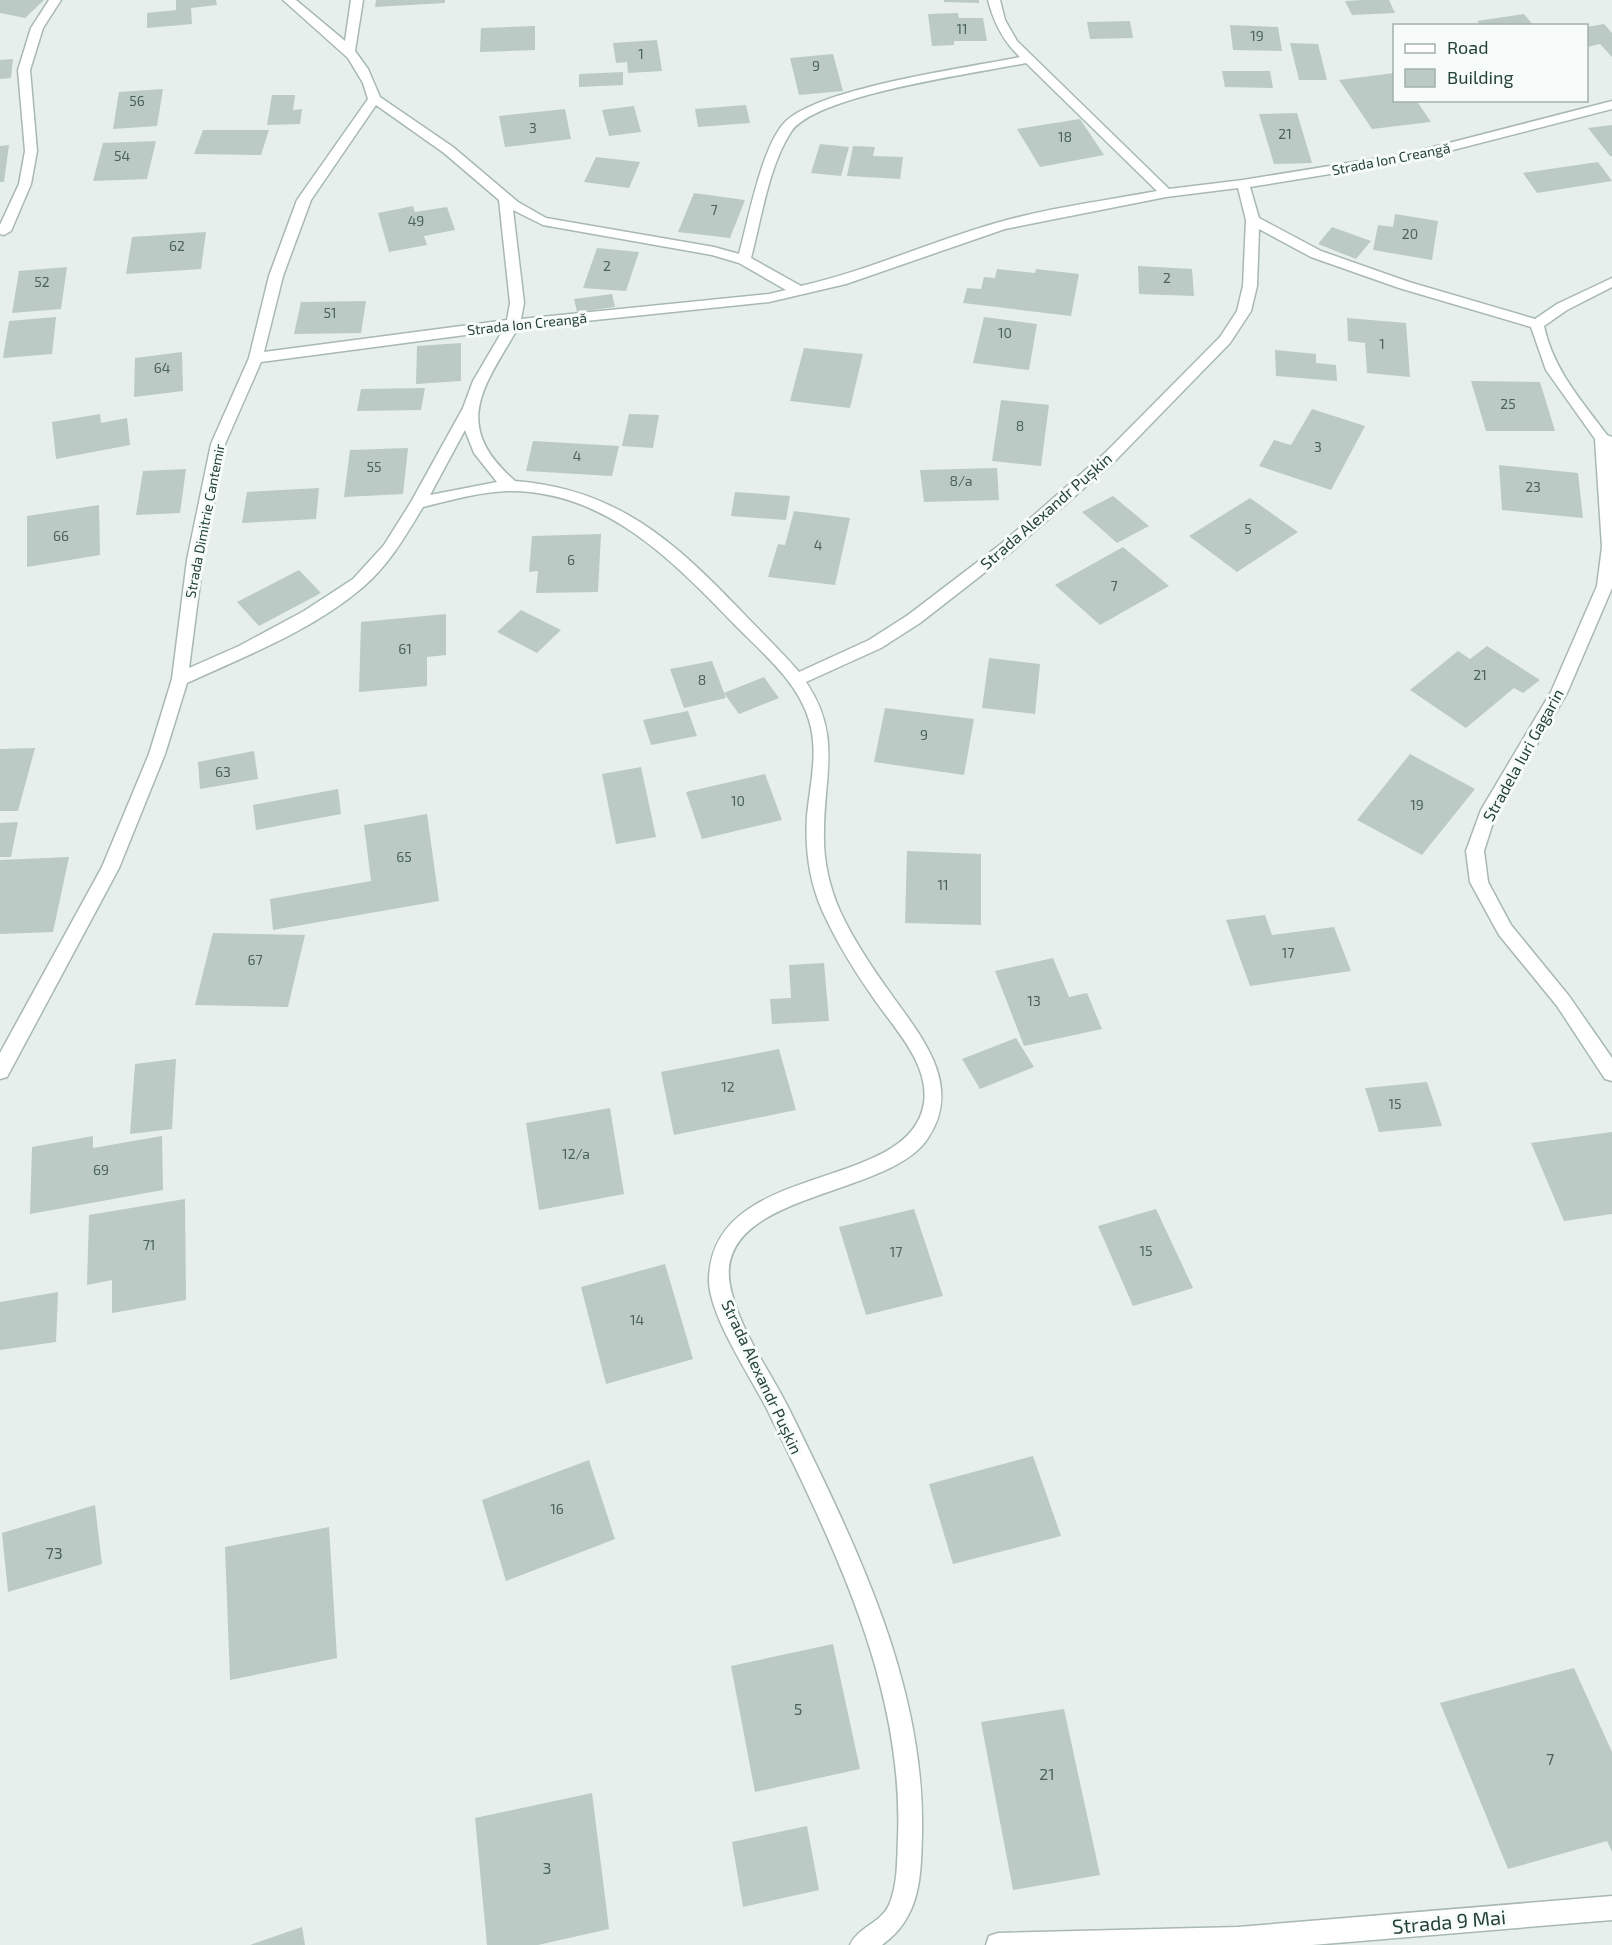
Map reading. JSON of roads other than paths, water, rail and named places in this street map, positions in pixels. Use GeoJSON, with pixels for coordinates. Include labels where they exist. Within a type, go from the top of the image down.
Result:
{"type":"FeatureCollection","features":[{"type":"Feature","properties":{"kind":"street"},"geometry":{"type":"LineString","coordinates":[[4,231],[25,184],[31,151],[24,70],[37,28],[55,0]]}},
{"type":"Feature","properties":{"kind":"street"},"geometry":{"type":"LineString","coordinates":[[289,0],[349,51],[370,81],[374,99],[418,127],[472,170],[505,201],[524,214],[543,221],[714,251],[744,260],[799,291]]}},
{"type":"Feature","properties":{"kind":"street"},"geometry":{"type":"LineString","coordinates":[[349,51],[357,0]]}},
{"type":"Feature","properties":{"kind":"street"},"geometry":{"type":"LineString","coordinates":[[994,0],[999,20],[1012,43],[1166,193]]}},
{"type":"Feature","properties":{"kind":"street"},"geometry":{"type":"LineString","coordinates":[[744,260],[779,144],[790,124],[842,99],[1029,60]]}},
{"type":"Feature","properties":{"kind":"street","name":"Strada Dimitrie Cantemir"},"geometry":{"type":"LineString","coordinates":[[0,1071],[110,868],[157,754],[180,680],[195,560],[218,444],[256,358],[276,276],[304,200],[374,99]]}},
{"type":"Feature","properties":{"kind":"street","name":"Strada Ion Creangă"},"geometry":{"type":"LineString","coordinates":[[256,358],[513,324],[707,306],[799,291],[841,281],[956,239],[1003,225],[1166,193],[1243,184],[1410,157],[1612,105]]}},
{"type":"Feature","properties":{"kind":"street","name":"Strada Alexandr Pușkin"},"geometry":{"type":"LineString","coordinates":[[796,680],[875,644],[914,619],[1067,497],[1110,457],[1225,340],[1244,311],[1250,286],[1253,220],[1243,184]]}},
{"type":"Feature","properties":{"kind":"street"},"geometry":{"type":"LineString","coordinates":[[180,680],[245,651],[310,615],[358,584],[389,549],[418,503],[470,408],[480,381],[513,324],[517,303],[505,201]]}},
{"type":"Feature","properties":{"kind":"street"},"geometry":{"type":"LineString","coordinates":[[1253,220],[1316,254],[1404,285],[1537,324],[1562,307],[1612,282]]}},
{"type":"Feature","properties":{"kind":"street","name":"Stradela Iuri Gagarin"},"geometry":{"type":"LineString","coordinates":[[1537,324],[1539,343],[1553,369],[1607,441],[1610,547],[1605,586],[1559,693],[1487,815],[1475,851],[1479,882],[1505,930],[1563,1001],[1612,1073]]}},
{"type":"Feature","properties":{"kind":"street"},"geometry":{"type":"LineString","coordinates":[[470,408],[472,434],[482,454],[491,469],[511,486]]}},
{"type":"Feature","properties":{"kind":"street","name":"Strada Alexandr Pușkin"},"geometry":{"type":"LineString","coordinates":[[418,503],[467,490],[511,486],[562,491],[615,513],[640,526],[703,581],[796,680],[816,715],[824,749],[815,832],[818,870],[829,904],[868,976],[922,1057],[931,1083],[933,1107],[921,1137],[892,1156],[830,1185],[764,1207],[734,1230],[721,1252],[719,1284],[736,1327],[851,1566],[874,1620],[897,1700],[911,1785],[909,1867],[897,1917],[862,1945]]}},
{"type":"Feature","properties":{"kind":"street","name":"Strada 9 Mai"},"geometry":{"type":"LineString","coordinates":[[998,1945],[1239,1942],[1612,1908]]}}]}
